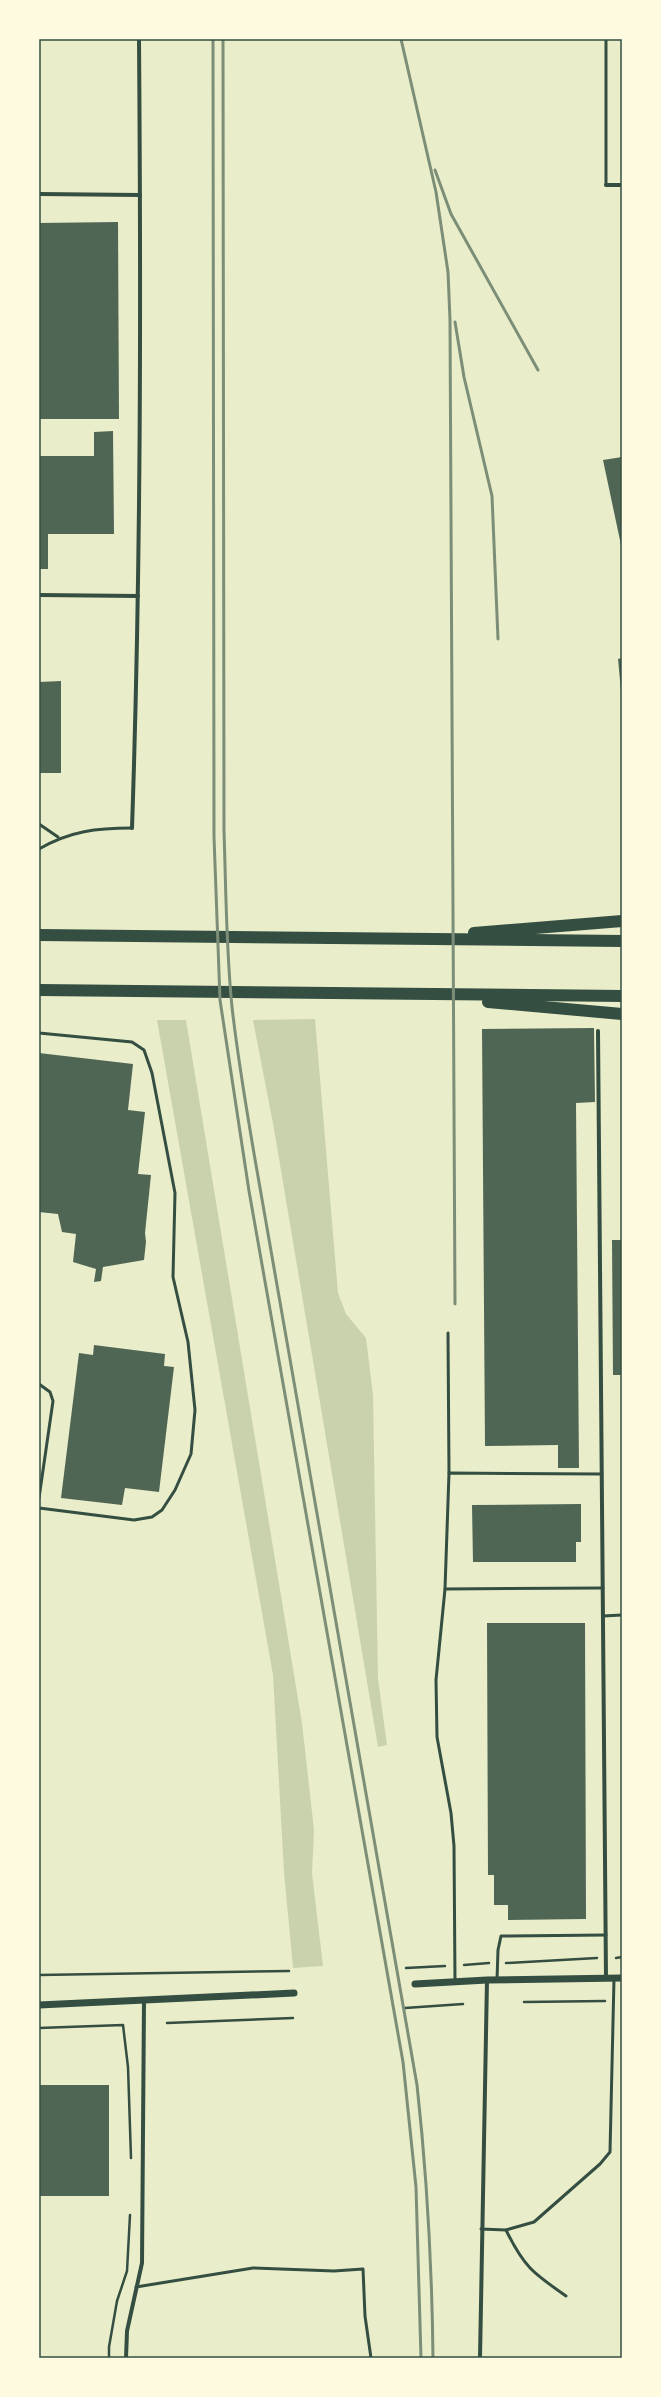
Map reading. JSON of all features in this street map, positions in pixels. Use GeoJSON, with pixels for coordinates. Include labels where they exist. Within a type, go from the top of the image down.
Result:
{"type":"FeatureCollection","features":[{"type":"Feature","properties":{"kind":"highway"},"geometry":{"type":"LineString","coordinates":[[407,939],[622,921]]}},
{"type":"Feature","properties":{"kind":"highway"},"geometry":{"type":"LineString","coordinates":[[39,935],[622,941]]}},
{"type":"Feature","properties":{"kind":"highway"},"geometry":{"type":"LineString","coordinates":[[39,990],[401,995],[622,996]]}},
{"type":"Feature","properties":{"kind":"highway"},"geometry":{"type":"LineString","coordinates":[[401,995],[622,1014]]}},
{"type":"Feature","properties":{"kind":"street"},"geometry":{"type":"LineString","coordinates":[[132,828],[138,596],[140,194],[139,39]]}},
{"type":"Feature","properties":{"kind":"street"},"geometry":{"type":"LineString","coordinates":[[606,185],[622,185]]}},
{"type":"Feature","properties":{"kind":"street"},"geometry":{"type":"LineString","coordinates":[[39,194],[140,194]]}},
{"type":"Feature","properties":{"kind":"street"},"geometry":{"type":"LineString","coordinates":[[39,595],[138,596]]}},
{"type":"Feature","properties":{"kind":"street"},"geometry":{"type":"LineString","coordinates":[[598,1031],[606,1958],[610,1978]]}},
{"type":"Feature","properties":{"kind":"street"},"geometry":{"type":"LineString","coordinates":[[415,1984],[487,1980],[622,1978]]}},
{"type":"Feature","properties":{"kind":"street"},"geometry":{"type":"LineString","coordinates":[[480,2358],[481,2229],[487,1980]]}},
{"type":"Feature","properties":{"kind":"street"},"geometry":{"type":"LineString","coordinates":[[39,2005],[294,1993]]}},
{"type":"Feature","properties":{"kind":"street"},"geometry":{"type":"LineString","coordinates":[[126,2358],[127,2331],[142,2263],[144,2001]]}},
{"type":"Feature","properties":{"kind":"lane"},"geometry":{"type":"LineString","coordinates":[[606,39],[606,185]]}},
{"type":"Feature","properties":{"kind":"lane"},"geometry":{"type":"LineString","coordinates":[[39,824],[58,837]]}},
{"type":"Feature","properties":{"kind":"lane"},"geometry":{"type":"LineString","coordinates":[[39,849],[58,837],[86,830],[132,828]]}},
{"type":"Feature","properties":{"kind":"lane"},"geometry":{"type":"LineString","coordinates":[[39,1032],[132,1042],[144,1050],[152,1073],[175,1192],[173,1277],[188,1342],[195,1410],[191,1454],[176,1490],[162,1510],[152,1517],[134,1520],[39,1508]]}},
{"type":"Feature","properties":{"kind":"lane"},"geometry":{"type":"LineString","coordinates":[[448,1333],[448,1473],[445,1589],[436,1680],[437,1737],[451,1813],[454,1846],[455,1982]]}},
{"type":"Feature","properties":{"kind":"lane"},"geometry":{"type":"LineString","coordinates":[[39,1384],[50,1392],[53,1401],[39,1498]]}},
{"type":"Feature","properties":{"kind":"lane"},"geometry":{"type":"LineString","coordinates":[[448,1473],[602,1474]]}},
{"type":"Feature","properties":{"kind":"lane"},"geometry":{"type":"LineString","coordinates":[[445,1589],[603,1588]]}},
{"type":"Feature","properties":{"kind":"lane"},"geometry":{"type":"LineString","coordinates":[[603,1616],[622,1616]]}},
{"type":"Feature","properties":{"kind":"lane"},"geometry":{"type":"LineString","coordinates":[[497,1980],[497,1963],[501,1936],[606,1935]]}},
{"type":"Feature","properties":{"kind":"lane"},"geometry":{"type":"LineString","coordinates":[[481,2229],[506,2230],[534,2222],[600,2164],[610,2152],[614,2001],[610,1978]]}},
{"type":"Feature","properties":{"kind":"lane"},"geometry":{"type":"LineString","coordinates":[[506,2230],[518,2255],[532,2272],[566,2296]]}},
{"type":"Feature","properties":{"kind":"lane"},"geometry":{"type":"LineString","coordinates":[[136,2287],[253,2268],[334,2271],[363,2269],[365,2316],[372,2358]]}},
{"type":"Feature","properties":{"kind":"path"},"geometry":{"type":"LineString","coordinates":[[406,1968],[622,1957]]}},
{"type":"Feature","properties":{"kind":"path"},"geometry":{"type":"LineString","coordinates":[[39,1975],[289,1971]]}},
{"type":"Feature","properties":{"kind":"path"},"geometry":{"type":"LineString","coordinates":[[524,2002],[614,2001]]}},
{"type":"Feature","properties":{"kind":"path"},"geometry":{"type":"LineString","coordinates":[[405,2008],[463,2004]]}},
{"type":"Feature","properties":{"kind":"path"},"geometry":{"type":"LineString","coordinates":[[167,2023],[293,2018]]}},
{"type":"Feature","properties":{"kind":"path"},"geometry":{"type":"LineString","coordinates":[[39,2028],[123,2025],[128,2067],[131,2165]]}},
{"type":"Feature","properties":{"kind":"path"},"geometry":{"type":"LineString","coordinates":[[109,2358],[109,2346],[117,2301],[127,2270],[131,2210]]}},
{"type":"Feature","properties":{"kind":"green space"},"geometry":{"type":"Polygon","coordinates":[[[315,1019],[338,1293],[346,1314],[366,1338],[373,1395],[378,1679],[387,1745],[378,1747],[274,1129],[253,1020],[315,1019]]]}},
{"type":"Feature","properties":{"kind":"green space"},"geometry":{"type":"Polygon","coordinates":[[[157,1020],[186,1020],[302,1723],[314,1830],[312,1873],[323,1966],[293,1968],[284,1872],[273,1675],[157,1020]]]}},
{"type":"Feature","properties":{"kind":"building"},"geometry":{"type":"Polygon","coordinates":[[[118,222],[119,419],[39,419],[39,223],[118,222]]]}},
{"type":"Feature","properties":{"kind":"building"},"geometry":{"type":"Polygon","coordinates":[[[113,431],[114,534],[48,534],[48,569],[39,569],[39,456],[94,456],[94,432],[113,431]]]}},
{"type":"Feature","properties":{"kind":"building"},"geometry":{"type":"Polygon","coordinates":[[[622,457],[622,545],[621,545],[603,460],[622,457]]]}},
{"type":"Feature","properties":{"kind":"building"},"geometry":{"type":"Polygon","coordinates":[[[622,658],[622,691],[621,691],[618,659],[622,658]]]}},
{"type":"Feature","properties":{"kind":"building"},"geometry":{"type":"Polygon","coordinates":[[[61,681],[61,773],[39,773],[39,682],[61,681]]]}},
{"type":"Feature","properties":{"kind":"building"},"geometry":{"type":"Polygon","coordinates":[[[594,1028],[595,1102],[576,1103],[579,1468],[558,1468],[558,1445],[485,1446],[482,1029],[594,1028]]]}},
{"type":"Feature","properties":{"kind":"building"},"geometry":{"type":"Polygon","coordinates":[[[39,1053],[133,1064],[128,1110],[145,1112],[138,1174],[151,1175],[145,1233],[146,1242],[144,1260],[103,1267],[101,1281],[94,1282],[96,1269],[73,1262],[76,1234],[62,1232],[58,1214],[39,1212],[39,1053]]]}},
{"type":"Feature","properties":{"kind":"building"},"geometry":{"type":"Polygon","coordinates":[[[612,1240],[622,1240],[622,1375],[613,1375],[612,1240]]]}},
{"type":"Feature","properties":{"kind":"building"},"geometry":{"type":"Polygon","coordinates":[[[94,1345],[165,1354],[164,1366],[174,1367],[159,1492],[125,1488],[122,1505],[61,1498],[79,1353],[93,1355],[94,1345]]]}},
{"type":"Feature","properties":{"kind":"building"},"geometry":{"type":"Polygon","coordinates":[[[581,1504],[581,1542],[576,1542],[576,1562],[473,1562],[472,1505],[581,1504]]]}},
{"type":"Feature","properties":{"kind":"building"},"geometry":{"type":"Polygon","coordinates":[[[487,1623],[585,1623],[586,1919],[508,1920],[508,1905],[494,1905],[494,1875],[488,1875],[487,1623]]]}},
{"type":"Feature","properties":{"kind":"building"},"geometry":{"type":"Polygon","coordinates":[[[39,2085],[109,2085],[109,2196],[39,2196],[39,2085]]]}},
{"type":"Feature","properties":{"kind":"railway"},"geometry":{"type":"LineString","coordinates":[[213,39],[214,837],[220,1000],[249,1191],[403,2062],[416,2187],[421,2358]]}},
{"type":"Feature","properties":{"kind":"railway"},"geometry":{"type":"LineString","coordinates":[[223,39],[224,831],[227,941],[230,985],[240,1067],[253,1145],[417,2085],[424,2153],[428,2221],[433,2358]]}},
{"type":"Feature","properties":{"kind":"railway"},"geometry":{"type":"LineString","coordinates":[[401,39],[436,192],[448,272],[450,320],[455,1304]]}},
{"type":"Feature","properties":{"kind":"railway"},"geometry":{"type":"LineString","coordinates":[[435,170],[451,214],[538,370]]}},
{"type":"Feature","properties":{"kind":"railway"},"geometry":{"type":"LineString","coordinates":[[455,322],[464,377],[492,496],[498,639]]}}]}
